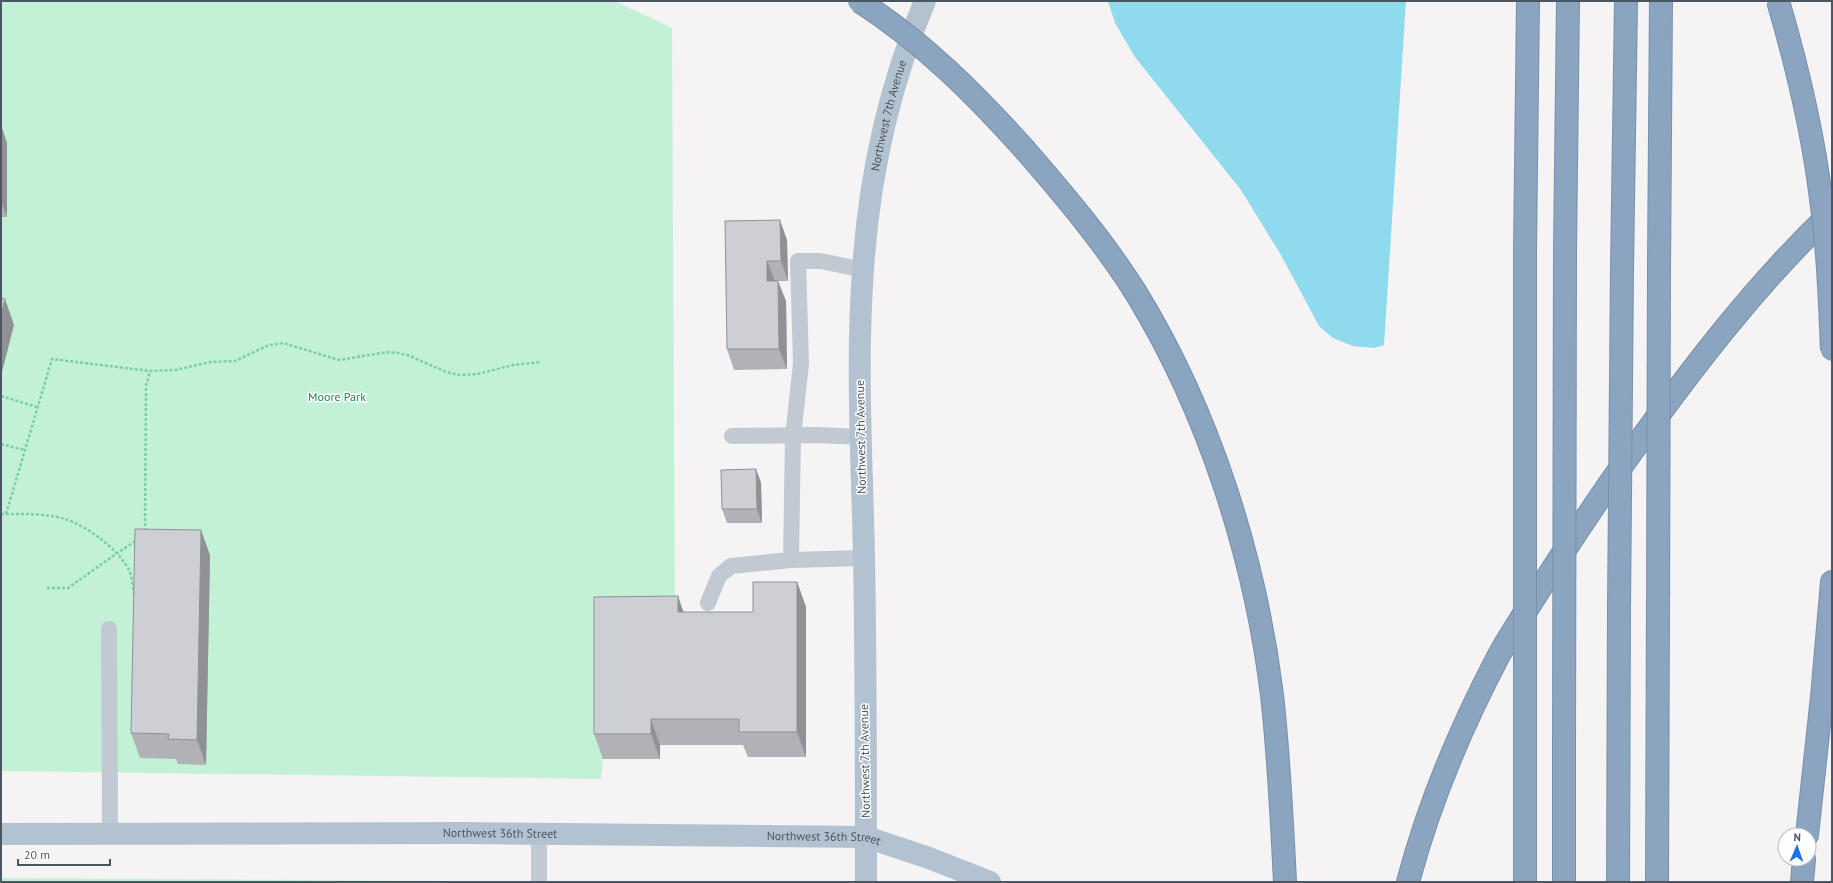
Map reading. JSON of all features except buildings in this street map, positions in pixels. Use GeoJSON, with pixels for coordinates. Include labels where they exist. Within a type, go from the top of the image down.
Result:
{"type":"FeatureCollection","features":[{"type":"Feature","properties":{"kind":"highway"},"geometry":{"type":"LineString","coordinates":[[859,1],[882,16],[934,57],[980,100],[1026,151],[1064,194],[1104,246],[1136,293],[1165,346],[1193,405],[1219,472],[1241,540],[1259,622],[1272,693],[1278,757],[1285,882]]}},
{"type":"Feature","properties":{"kind":"highway"},"geometry":{"type":"LineString","coordinates":[[1525,882],[1525,252],[1528,1]]}},
{"type":"Feature","properties":{"kind":"highway"},"geometry":{"type":"LineString","coordinates":[[1564,882],[1565,252],[1568,1]]}},
{"type":"Feature","properties":{"kind":"highway"},"geometry":{"type":"LineString","coordinates":[[1618,882],[1622,270],[1626,1]]}},
{"type":"Feature","properties":{"kind":"highway"},"geometry":{"type":"LineString","coordinates":[[1657,882],[1661,1]]}},
{"type":"Feature","properties":{"kind":"highway"},"geometry":{"type":"LineString","coordinates":[[1778,1],[1797,67],[1812,136],[1817,168],[1828,270],[1832,359]]}},
{"type":"Feature","properties":{"kind":"highway"},"geometry":{"type":"LineString","coordinates":[[1408,882],[1433,802],[1461,732],[1500,654],[1551,571],[1612,480],[1684,379],[1753,296],[1806,236],[1832,212]]}},
{"type":"Feature","properties":{"kind":"highway"},"geometry":{"type":"LineString","coordinates":[[1808,827],[1822,697],[1832,582]]}},
{"type":"Feature","properties":{"kind":"highway"},"geometry":{"type":"LineString","coordinates":[[1802,882],[1803,867]]}},
{"type":"Feature","properties":{"kind":"main road","name":"Northwest 7th Avenue"},"geometry":{"type":"LineString","coordinates":[[866,882],[864,558],[860,437],[863,270],[871,193],[885,122],[904,56],[925,1]]}},
{"type":"Feature","properties":{"kind":"main road","name":"Northwest 36th Street"},"geometry":{"type":"LineString","coordinates":[[1,834],[539,834],[866,837],[929,858],[990,882]]}},
{"type":"Feature","properties":{"kind":"lane"},"geometry":{"type":"LineString","coordinates":[[791,560],[793,436],[801,364],[798,261],[821,261],[863,270]]}},
{"type":"Feature","properties":{"kind":"lane"},"geometry":{"type":"LineString","coordinates":[[732,436],[860,437]]}},
{"type":"Feature","properties":{"kind":"lane"},"geometry":{"type":"LineString","coordinates":[[708,603],[719,576],[731,566],[791,560],[864,558]]}},
{"type":"Feature","properties":{"kind":"lane"},"geometry":{"type":"LineString","coordinates":[[109,629],[110,834]]}},
{"type":"Feature","properties":{"kind":"lane"},"geometry":{"type":"LineString","coordinates":[[539,834],[539,882]]}},
{"type":"Feature","properties":{"kind":"path"},"geometry":{"type":"LineString","coordinates":[[6,514],[52,359],[150,372],[175,370],[210,362],[236,361],[269,345],[283,343],[339,360],[388,352],[398,353],[410,356],[446,372],[459,375],[478,374],[513,365],[541,362]]}},
{"type":"Feature","properties":{"kind":"path"},"geometry":{"type":"LineString","coordinates":[[145,536],[146,386],[150,372]]}},
{"type":"Feature","properties":{"kind":"path"},"geometry":{"type":"LineString","coordinates":[[1,396],[37,407]]}},
{"type":"Feature","properties":{"kind":"path"},"geometry":{"type":"LineString","coordinates":[[1,444],[25,450]]}},
{"type":"Feature","properties":{"kind":"path"},"geometry":{"type":"LineString","coordinates":[[47,588],[68,588],[139,539]]}},
{"type":"Feature","properties":{"kind":"green space","name":"Moore Park"},"geometry":{"type":"Polygon","coordinates":[[[1,1],[615,1],[672,28],[675,622],[603,759],[601,779],[1,771],[1,1]]]}},
{"type":"Feature","properties":{"kind":"green space"},"geometry":{"type":"Polygon","coordinates":[[[1,878],[454,881],[454,882],[1,882],[1,878]]]}},
{"type":"Feature","properties":{"kind":"water"},"geometry":{"type":"Polygon","coordinates":[[[1108,1],[1406,1],[1384,345],[1374,348],[1353,346],[1333,338],[1319,326],[1281,255],[1241,190],[1135,57],[1115,23],[1108,1]]]}}]}
